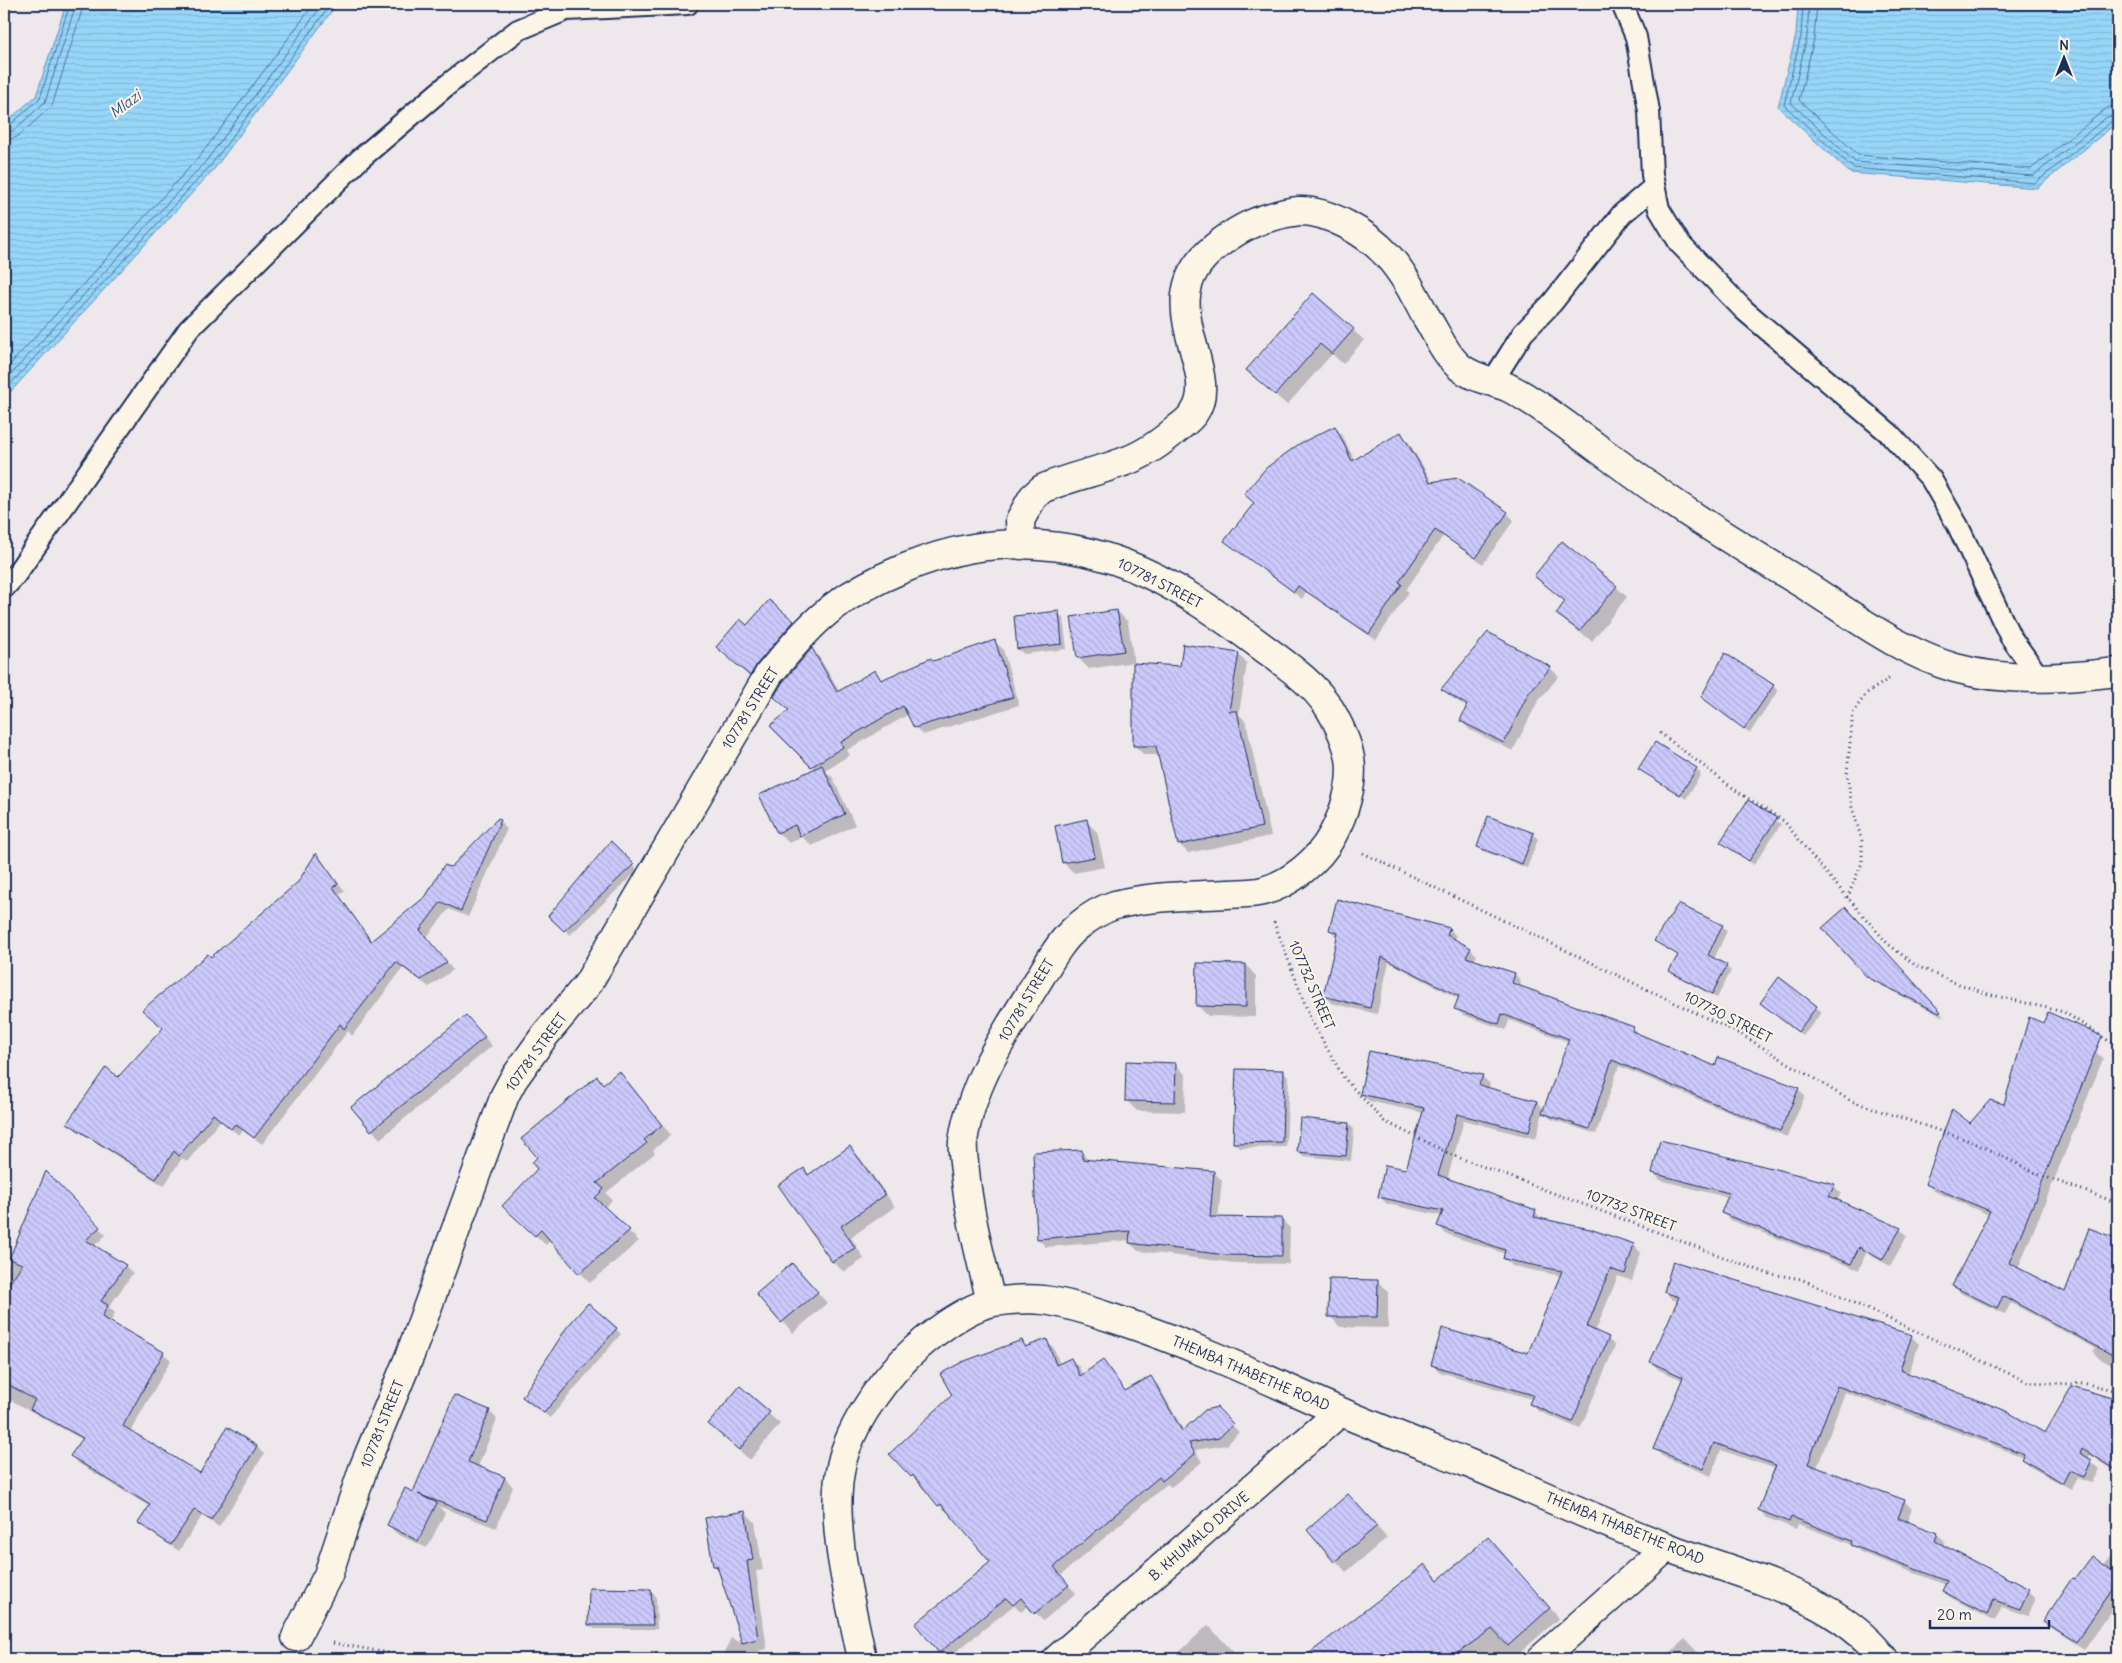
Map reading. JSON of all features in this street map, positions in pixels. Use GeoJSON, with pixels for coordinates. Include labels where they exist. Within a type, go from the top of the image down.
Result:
{"type":"FeatureCollection","features":[{"type":"Feature","properties":{"kind":"street"},"geometry":{"type":"LineString","coordinates":[[1021,545],[1020,520],[1033,497],[1042,489],[1140,455],[1164,440],[1194,413],[1199,403],[1201,390],[1198,368],[1188,327],[1186,296],[1188,282],[1193,269],[1205,255],[1237,232],[1268,217],[1299,211],[1316,212],[1356,230],[1385,253],[1404,277],[1449,355],[1461,368],[1512,390],[1536,403],[1594,447],[1694,516],[1872,628],[1921,656],[1956,668],[1989,675],[2069,678],[2118,672]]}},
{"type":"Feature","properties":{"kind":"street","name":"107781 STREET"},"geometry":{"type":"LineString","coordinates":[[296,1637],[328,1575],[363,1469],[410,1355],[505,1095],[513,1080],[545,1036],[587,985],[769,674],[804,633],[837,604],[870,585],[922,561],[969,548],[1021,545],[1071,549],[1104,556],[1126,564],[1182,592],[1242,631],[1280,660],[1320,695],[1331,711],[1350,755],[1350,790],[1331,837],[1312,861],[1283,882],[1263,892],[1174,897],[1116,905],[1097,913],[1076,928],[1059,946],[989,1064],[974,1096],[962,1144],[973,1222],[991,1302]]}},
{"type":"Feature","properties":{"kind":"street","name":"THEMBA THABETHE ROAD"},"geometry":{"type":"LineString","coordinates":[[862,1659],[843,1562],[837,1503],[840,1469],[850,1440],[888,1376],[926,1338],[960,1317],[991,1302],[1042,1300],[1098,1314],[1200,1350],[1340,1412],[1498,1475],[1667,1547],[1745,1575],[1818,1605],[1847,1624],[1884,1659]]}},
{"type":"Feature","properties":{"kind":"street","name":"B. KHUMALO DRIVE"},"geometry":{"type":"LineString","coordinates":[[1056,1659],[1340,1412]]}},
{"type":"Feature","properties":{"kind":"street"},"geometry":{"type":"LineString","coordinates":[[1541,1659],[1667,1547]]}},
{"type":"Feature","properties":{"kind":"lane"},"geometry":{"type":"LineString","coordinates":[[4,588],[14,577],[189,329],[367,153],[446,86],[518,30],[566,10],[688,4]]}},
{"type":"Feature","properties":{"kind":"lane"},"geometry":{"type":"LineString","coordinates":[[1622,4],[1636,37],[1649,112],[1652,175],[1658,209],[1680,244],[1744,310],[1890,434],[1931,479],[1958,526],[2010,636],[2039,678]]}},
{"type":"Feature","properties":{"kind":"lane"},"geometry":{"type":"LineString","coordinates":[[1492,382],[1523,333],[1552,303],[1622,214],[1654,187]]}},
{"type":"Feature","properties":{"kind":"path"},"geometry":{"type":"LineString","coordinates":[[1847,898],[1862,863],[1862,841],[1852,807],[1847,773],[1853,712],[1867,693],[1921,656]]}},
{"type":"Feature","properties":{"kind":"path"},"geometry":{"type":"LineString","coordinates":[[1660,733],[1738,792],[1784,822],[1887,943],[1915,965],[1950,981],[1988,994],[2064,1012],[2118,1047]]}},
{"type":"Feature","properties":{"kind":"path","name":"107730 STREET"},"geometry":{"type":"LineString","coordinates":[[1331,837],[1742,1035],[1851,1102],[1973,1142],[2040,1175],[2118,1202]]}},
{"type":"Feature","properties":{"kind":"path","name":"107732 STREET"},"geometry":{"type":"LineString","coordinates":[[1263,892],[1311,1020],[1344,1078],[1384,1121],[1452,1155],[1766,1273],[1801,1279],[2028,1382],[2073,1384],[2078,1382],[2118,1391]]}},
{"type":"Feature","properties":{"kind":"path"},"geometry":{"type":"LineString","coordinates":[[296,1637],[423,1659]]}},
{"type":"Feature","properties":{"kind":"water","name":"Mlazi"},"geometry":{"type":"Polygon","coordinates":[[[66,4],[337,4],[215,168],[4,399],[4,124],[36,96],[66,4]]]}},
{"type":"Feature","properties":{"kind":"water"},"geometry":{"type":"Polygon","coordinates":[[[1798,4],[2118,4],[2118,126],[2114,125],[2037,188],[1850,173],[1778,107],[1796,35],[1798,4]]]}},
{"type":"Feature","properties":{"kind":"building"},"geometry":{"type":"Polygon","coordinates":[[[1313,293],[1354,329],[1332,354],[1320,344],[1275,395],[1246,370],[1313,293]]]}},
{"type":"Feature","properties":{"kind":"building"},"geometry":{"type":"Polygon","coordinates":[[[1335,426],[1352,461],[1401,432],[1430,482],[1458,478],[1508,512],[1476,558],[1435,530],[1399,582],[1402,584],[1369,634],[1298,586],[1294,592],[1224,541],[1254,503],[1244,494],[1266,468],[1299,444],[1335,426]]]}},
{"type":"Feature","properties":{"kind":"building"},"geometry":{"type":"Polygon","coordinates":[[[1562,541],[1617,586],[1580,631],[1556,614],[1565,601],[1534,576],[1562,541]]]}},
{"type":"Feature","properties":{"kind":"building"},"geometry":{"type":"Polygon","coordinates":[[[769,600],[794,621],[757,664],[750,676],[716,647],[740,619],[747,625],[769,600]]]}},
{"type":"Feature","properties":{"kind":"building"},"geometry":{"type":"Polygon","coordinates":[[[1117,610],[1124,651],[1077,658],[1071,617],[1117,610]]]}},
{"type":"Feature","properties":{"kind":"building"},"geometry":{"type":"Polygon","coordinates":[[[1059,611],[1062,644],[1017,649],[1014,616],[1059,611]]]}},
{"type":"Feature","properties":{"kind":"building"},"geometry":{"type":"Polygon","coordinates":[[[1488,632],[1551,667],[1528,694],[1504,743],[1460,721],[1467,705],[1441,689],[1488,632]]]}},
{"type":"Feature","properties":{"kind":"building"},"geometry":{"type":"Polygon","coordinates":[[[995,640],[1013,697],[914,728],[903,706],[841,742],[843,747],[811,767],[770,726],[789,710],[774,697],[782,683],[812,648],[837,692],[875,670],[881,680],[931,658],[933,661],[995,640]]]}},
{"type":"Feature","properties":{"kind":"building"},"geometry":{"type":"Polygon","coordinates":[[[1183,644],[1239,653],[1229,711],[1237,711],[1262,827],[1178,845],[1156,746],[1133,746],[1133,663],[1180,666],[1183,644]]]}},
{"type":"Feature","properties":{"kind":"building"},"geometry":{"type":"Polygon","coordinates":[[[1725,653],[1774,685],[1744,729],[1701,697],[1725,653]]]}},
{"type":"Feature","properties":{"kind":"building"},"geometry":{"type":"Polygon","coordinates":[[[1655,742],[1697,768],[1680,795],[1638,769],[1655,742]]]}},
{"type":"Feature","properties":{"kind":"building"},"geometry":{"type":"Polygon","coordinates":[[[822,765],[845,814],[800,836],[795,825],[777,833],[759,795],[822,765]]]}},
{"type":"Feature","properties":{"kind":"building"},"geometry":{"type":"Polygon","coordinates":[[[1748,800],[1777,818],[1749,861],[1720,842],[1748,800]]]}},
{"type":"Feature","properties":{"kind":"building"},"geometry":{"type":"Polygon","coordinates":[[[1488,816],[1534,833],[1522,864],[1477,847],[1488,816]]]}},
{"type":"Feature","properties":{"kind":"building"},"geometry":{"type":"Polygon","coordinates":[[[498,818],[501,820],[461,911],[441,902],[420,930],[447,962],[421,980],[396,962],[344,1029],[340,1024],[254,1138],[235,1124],[231,1129],[213,1114],[179,1156],[174,1151],[156,1179],[67,1123],[106,1067],[118,1077],[163,1028],[142,1010],[208,954],[211,957],[298,882],[316,853],[338,884],[333,887],[371,941],[426,896],[444,865],[451,867],[498,818]]]}},
{"type":"Feature","properties":{"kind":"building"},"geometry":{"type":"Polygon","coordinates":[[[1087,819],[1095,857],[1062,863],[1055,826],[1087,819]]]}},
{"type":"Feature","properties":{"kind":"building"},"geometry":{"type":"Polygon","coordinates":[[[611,841],[634,864],[564,931],[548,916],[611,841]]]}},
{"type":"Feature","properties":{"kind":"building"},"geometry":{"type":"Polygon","coordinates":[[[1337,899],[1450,928],[1447,935],[1471,948],[1466,957],[1515,973],[1512,983],[1634,1027],[1632,1031],[1715,1066],[1718,1057],[1799,1088],[1780,1131],[1612,1060],[1589,1129],[1542,1113],[1569,1039],[1502,1014],[1499,1024],[1454,1009],[1459,996],[1382,957],[1370,1008],[1323,996],[1338,933],[1329,930],[1337,899]]]}},
{"type":"Feature","properties":{"kind":"building"},"geometry":{"type":"Polygon","coordinates":[[[1678,904],[1723,925],[1708,955],[1727,965],[1712,994],[1669,971],[1678,955],[1654,941],[1678,904]]]}},
{"type":"Feature","properties":{"kind":"building"},"geometry":{"type":"Polygon","coordinates":[[[1846,907],[1941,1012],[1939,1013],[1867,977],[1822,928],[1846,907]]]}},
{"type":"Feature","properties":{"kind":"building"},"geometry":{"type":"Polygon","coordinates":[[[1197,963],[1246,964],[1246,1007],[1196,1006],[1197,963]]]}},
{"type":"Feature","properties":{"kind":"building"},"geometry":{"type":"Polygon","coordinates":[[[1779,977],[1817,1006],[1798,1032],[1760,1003],[1779,977]]]}},
{"type":"Feature","properties":{"kind":"building"},"geometry":{"type":"Polygon","coordinates":[[[2048,1012],[2102,1036],[2009,1263],[2065,1292],[2089,1228],[2118,1239],[2118,1358],[2003,1296],[1997,1308],[1952,1286],[1990,1211],[1925,1184],[1952,1109],[1970,1123],[1990,1100],[2004,1104],[2029,1017],[2043,1023],[2048,1012]]]}},
{"type":"Feature","properties":{"kind":"building"},"geometry":{"type":"Polygon","coordinates":[[[466,1015],[485,1037],[371,1131],[351,1107],[466,1015]]]}},
{"type":"Feature","properties":{"kind":"building"},"geometry":{"type":"Polygon","coordinates":[[[1369,1051],[1483,1075],[1479,1085],[1537,1101],[1529,1132],[1457,1114],[1438,1175],[1536,1210],[1534,1217],[1590,1229],[1634,1244],[1625,1274],[1610,1269],[1587,1327],[1609,1337],[1572,1422],[1529,1404],[1533,1395],[1431,1365],[1442,1328],[1528,1353],[1562,1271],[1503,1259],[1505,1250],[1437,1226],[1443,1211],[1378,1197],[1385,1165],[1406,1169],[1424,1108],[1360,1094],[1369,1051]]]}},
{"type":"Feature","properties":{"kind":"building"},"geometry":{"type":"Polygon","coordinates":[[[1126,1061],[1176,1063],[1175,1102],[1125,1101],[1126,1061]]]}},
{"type":"Feature","properties":{"kind":"building"},"geometry":{"type":"Polygon","coordinates":[[[1236,1069],[1284,1070],[1282,1142],[1233,1143],[1236,1069]]]}},
{"type":"Feature","properties":{"kind":"building"},"geometry":{"type":"Polygon","coordinates":[[[619,1071],[662,1125],[644,1140],[647,1143],[597,1183],[604,1189],[595,1198],[630,1230],[579,1274],[541,1230],[535,1236],[502,1206],[537,1169],[532,1163],[537,1157],[521,1139],[597,1076],[603,1084],[619,1071]]]}},
{"type":"Feature","properties":{"kind":"building"},"geometry":{"type":"Polygon","coordinates":[[[1300,1118],[1349,1123],[1346,1156],[1297,1152],[1300,1118]]]}},
{"type":"Feature","properties":{"kind":"building"},"geometry":{"type":"Polygon","coordinates":[[[1660,1140],[1835,1184],[1829,1196],[1901,1228],[1882,1260],[1859,1247],[1851,1264],[1721,1213],[1729,1193],[1652,1173],[1660,1140]]]}},
{"type":"Feature","properties":{"kind":"building"},"geometry":{"type":"Polygon","coordinates":[[[850,1146],[885,1195],[841,1226],[855,1248],[832,1262],[778,1185],[804,1168],[808,1175],[850,1146]]]}},
{"type":"Feature","properties":{"kind":"building"},"geometry":{"type":"Polygon","coordinates":[[[1082,1150],[1082,1159],[1214,1171],[1210,1217],[1282,1218],[1282,1256],[1226,1255],[1129,1243],[1130,1231],[1037,1239],[1033,1152],[1082,1150]]]}},
{"type":"Feature","properties":{"kind":"building"},"geometry":{"type":"Polygon","coordinates":[[[46,1171],[100,1227],[86,1240],[126,1265],[101,1301],[108,1305],[102,1317],[164,1352],[123,1426],[200,1473],[227,1427],[257,1446],[211,1520],[194,1510],[171,1545],[138,1523],[150,1505],[70,1456],[83,1438],[30,1409],[35,1400],[4,1382],[4,1292],[22,1264],[9,1259],[46,1171]]]}},
{"type":"Feature","properties":{"kind":"building"},"geometry":{"type":"Polygon","coordinates":[[[1673,1261],[1912,1335],[1900,1370],[2004,1410],[2045,1433],[2072,1386],[2118,1400],[2118,1471],[2082,1448],[2080,1453],[2092,1460],[2084,1477],[2069,1471],[2063,1483],[2021,1459],[2024,1454],[1880,1399],[1879,1401],[1837,1386],[1808,1464],[1905,1500],[1898,1518],[1938,1533],[1935,1541],[2029,1589],[2020,1609],[1994,1600],[1987,1614],[1942,1591],[1947,1581],[1851,1545],[1852,1541],[1791,1517],[1789,1522],[1758,1510],[1776,1465],[1714,1443],[1703,1469],[1653,1449],[1683,1377],[1650,1362],[1679,1297],[1664,1292],[1673,1261]]]}},
{"type":"Feature","properties":{"kind":"building"},"geometry":{"type":"Polygon","coordinates":[[[792,1263],[818,1292],[781,1323],[756,1294],[792,1263]]]}},
{"type":"Feature","properties":{"kind":"building"},"geometry":{"type":"Polygon","coordinates":[[[1329,1279],[1378,1280],[1377,1317],[1328,1317],[1329,1279]]]}},
{"type":"Feature","properties":{"kind":"building"},"geometry":{"type":"Polygon","coordinates":[[[588,1303],[617,1328],[544,1413],[522,1397],[567,1327],[588,1303]]]}},
{"type":"Feature","properties":{"kind":"building"},"geometry":{"type":"Polygon","coordinates":[[[1047,1339],[1056,1365],[1071,1358],[1080,1376],[1103,1360],[1125,1391],[1151,1376],[1182,1431],[1205,1410],[1217,1407],[1233,1424],[1219,1438],[1189,1443],[1195,1454],[1162,1481],[1159,1477],[1054,1567],[1069,1585],[1034,1614],[1021,1598],[1013,1605],[1006,1598],[939,1653],[915,1624],[990,1562],[941,1504],[938,1506],[913,1475],[911,1477],[889,1454],[952,1395],[940,1374],[962,1362],[1022,1340],[1025,1347],[1047,1339]]]}},
{"type":"Feature","properties":{"kind":"building"},"geometry":{"type":"Polygon","coordinates":[[[740,1386],[770,1412],[739,1450],[708,1424],[740,1386]]]}},
{"type":"Feature","properties":{"kind":"building"},"geometry":{"type":"Polygon","coordinates":[[[454,1395],[490,1410],[468,1462],[505,1477],[487,1520],[418,1494],[437,1503],[418,1541],[387,1525],[405,1488],[413,1492],[454,1395]]]}},
{"type":"Feature","properties":{"kind":"building"},"geometry":{"type":"Polygon","coordinates":[[[1348,1494],[1377,1526],[1334,1562],[1307,1530],[1348,1494]]]}},
{"type":"Feature","properties":{"kind":"building"},"geometry":{"type":"Polygon","coordinates":[[[745,1511],[753,1560],[747,1561],[758,1639],[742,1643],[717,1566],[713,1566],[705,1518],[745,1511]]]}},
{"type":"Feature","properties":{"kind":"building"},"geometry":{"type":"Polygon","coordinates":[[[1488,1537],[1550,1608],[1508,1646],[1492,1629],[1449,1659],[1302,1659],[1425,1564],[1438,1580],[1488,1537]]]}},
{"type":"Feature","properties":{"kind":"building"},"geometry":{"type":"Polygon","coordinates":[[[2092,1556],[2118,1575],[2118,1580],[2076,1642],[2043,1621],[2072,1578],[2075,1579],[2092,1556]]]}},
{"type":"Feature","properties":{"kind":"building"},"geometry":{"type":"Polygon","coordinates":[[[589,1588],[651,1589],[653,1625],[588,1625],[589,1588]]]}}]}
